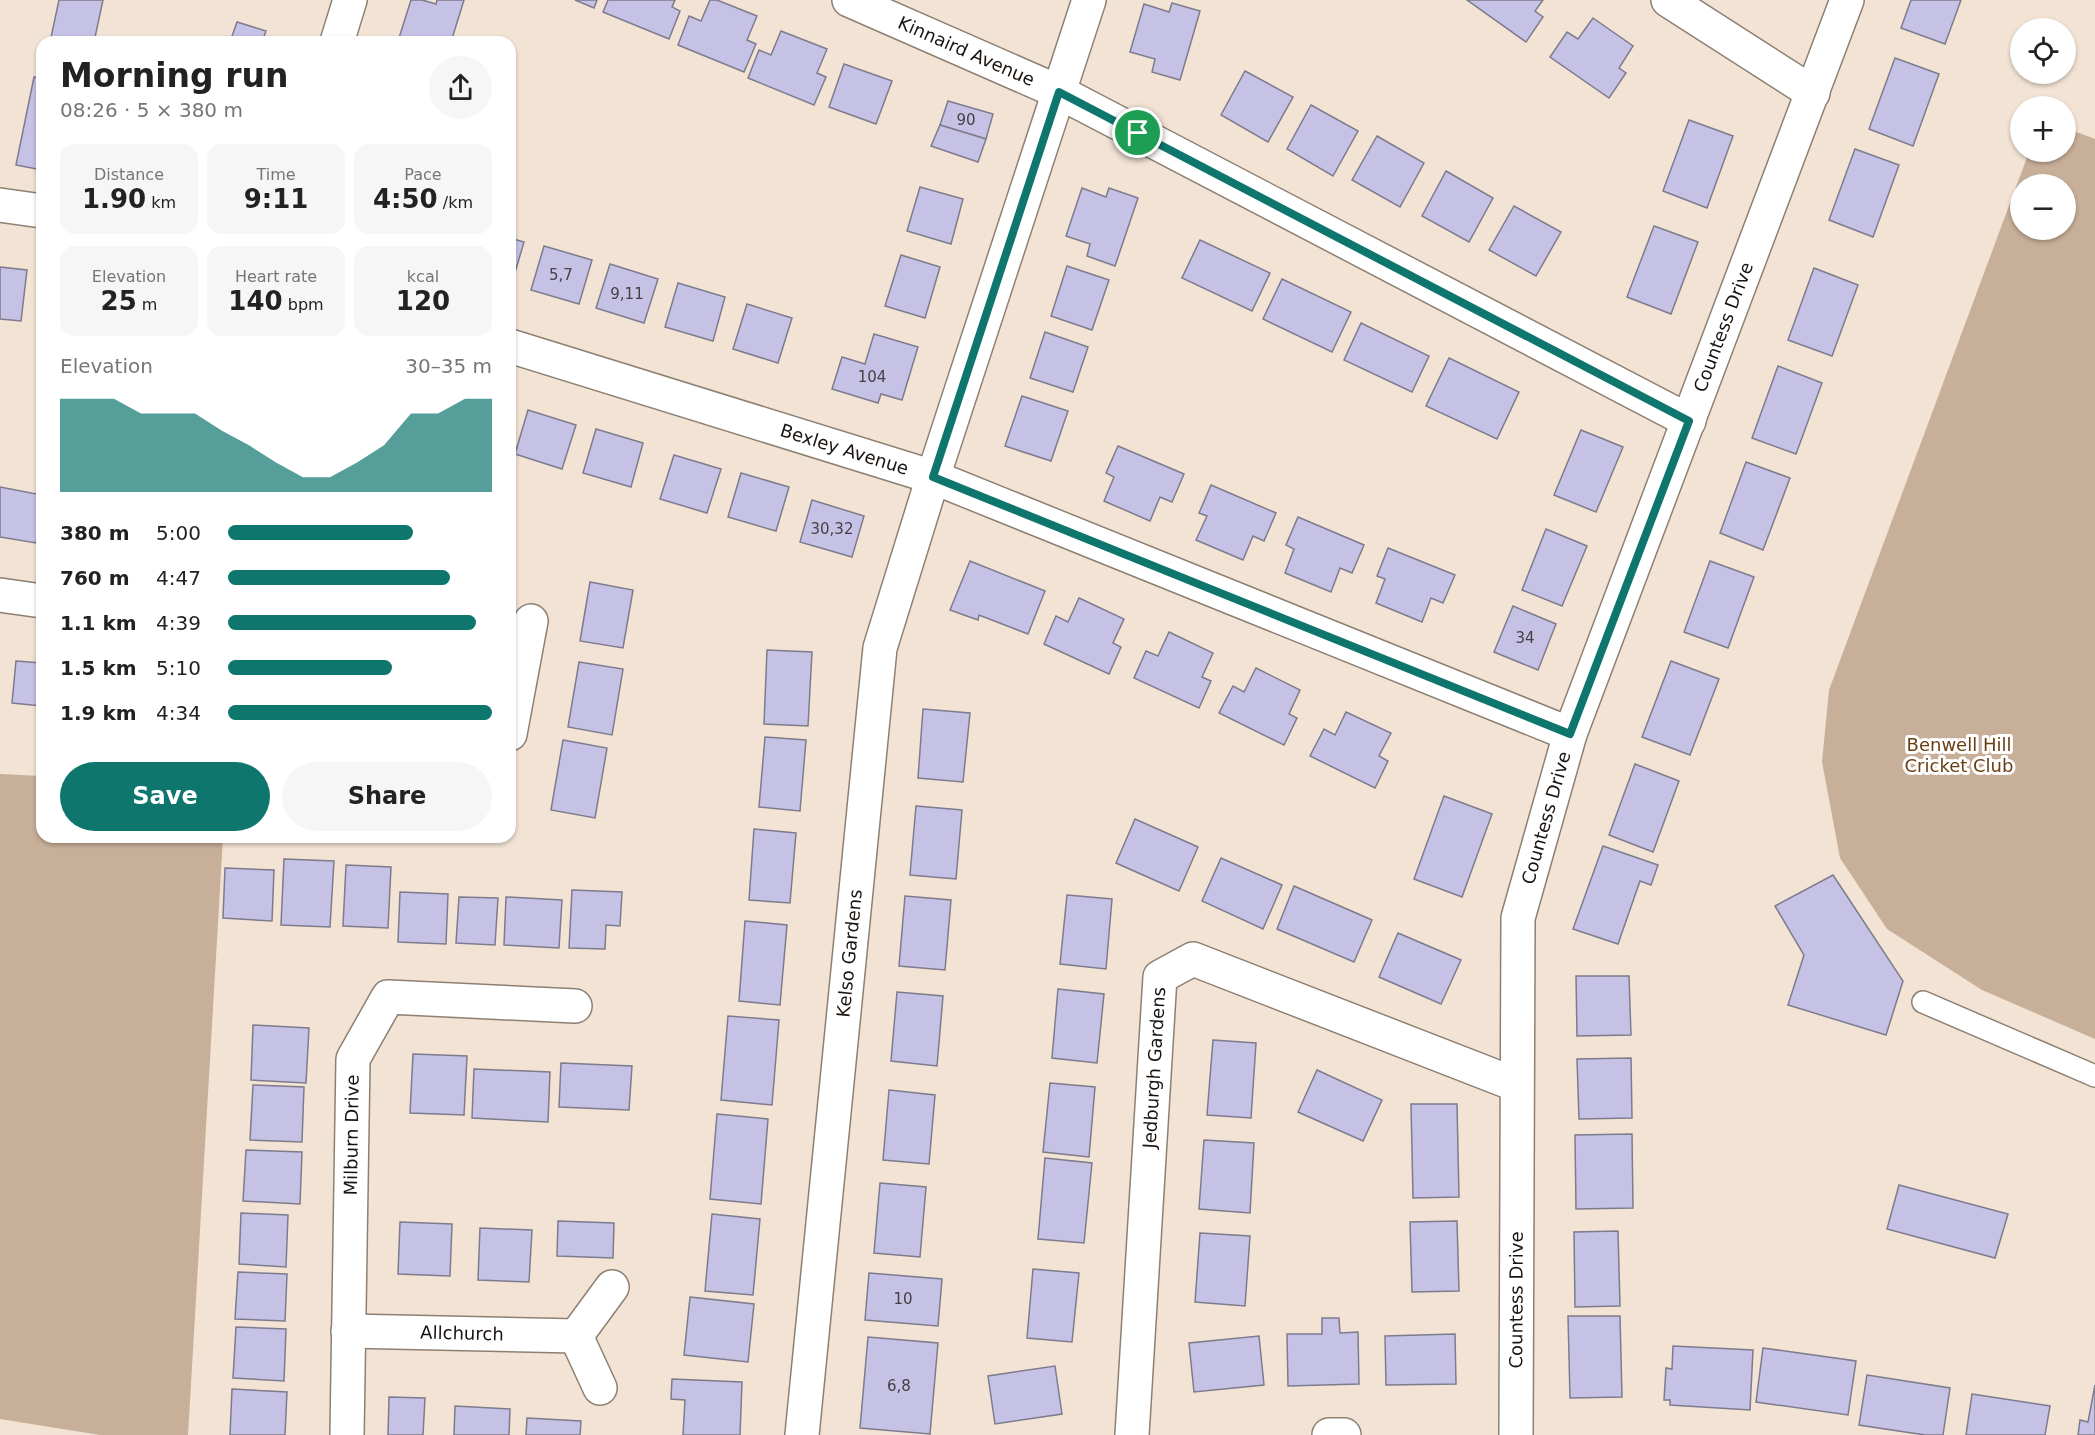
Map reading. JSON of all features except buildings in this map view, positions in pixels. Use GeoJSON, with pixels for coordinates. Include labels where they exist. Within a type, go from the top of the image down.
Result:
{"type":"FeatureCollection","features":[{"type":"Feature","properties":{"kind":"street"},"geometry":{"type":"LineString","coordinates":[[339,36],[350,0]]}},
{"type":"Feature","properties":{"kind":"street","name":"Kinnaird Avenue"},"geometry":{"type":"LineString","coordinates":[[849,0],[1059,92],[1689,421]]}},
{"type":"Feature","properties":{"kind":"street","name":"Kelso Gardens"},"geometry":{"type":"LineString","coordinates":[[802,1435],[880,648],[933,477],[1089,0]]}},
{"type":"Feature","properties":{"kind":"street"},"geometry":{"type":"LineString","coordinates":[[1668,0],[1813,93]]}},
{"type":"Feature","properties":{"kind":"street","name":"Countess Drive"},"geometry":{"type":"LineString","coordinates":[[1516,1435],[1518,918],[1570,734],[1847,0]]}},
{"type":"Feature","properties":{"kind":"street"},"geometry":{"type":"LineString","coordinates":[[0,205],[36,210]]}},
{"type":"Feature","properties":{"kind":"street","name":"Bexley Avenue"},"geometry":{"type":"LineString","coordinates":[[516,348],[933,477],[1570,734]]}},
{"type":"Feature","properties":{"kind":"street"},"geometry":{"type":"LineString","coordinates":[[0,595],[36,600]]}},
{"type":"Feature","properties":{"kind":"street"},"geometry":{"type":"LineString","coordinates":[[516,674],[531,621]]}},
{"type":"Feature","properties":{"kind":"street","name":"Jedburgh Gardens"},"geometry":{"type":"LineString","coordinates":[[1132,1435],[1160,977],[1193,959],[1517,1085]]}},
{"type":"Feature","properties":{"kind":"street","name":"Milburn Drive"},"geometry":{"type":"LineString","coordinates":[[347,1435],[353,1059],[388,996],[576,1006]]}},
{"type":"Feature","properties":{"kind":"street"},"geometry":{"type":"LineString","coordinates":[[600,1388],[576,1336],[612,1287]]}},
{"type":"Feature","properties":{"kind":"street","name":"Allchurch"},"geometry":{"type":"LineString","coordinates":[[348,1331],[576,1336]]}},
{"type":"Feature","properties":{"kind":"street"},"geometry":{"type":"LineString","coordinates":[[1329,1435],[1344,1435]]}},
{"type":"Feature","properties":{"kind":"lane"},"geometry":{"type":"LineString","coordinates":[[1923,1002],[2095,1077]]}},
{"type":"Feature","properties":{"kind":"green space","name":"Benwell Hill Cricket Club"},"geometry":{"type":"Polygon","coordinates":[[[2076,132],[2095,139],[2095,1039],[1982,990],[1887,929],[1840,858],[1822,762],[1829,690],[2010,203],[2010,240],[2076,240],[2076,174],[2021,174],[2025,162],[2076,162],[2076,132]]]}},
{"type":"Feature","properties":{"kind":"green space"},"geometry":{"type":"Polygon","coordinates":[[[0,774],[36,776],[36,843],[223,843],[188,1435],[100,1435],[0,1419],[0,774]]]}},
{"type":"Feature","properties":{"kind":"route"},"geometry":{"type":"LineString","coordinates":[[1059,92],[1138,133],[1689,421],[1570,734],[933,477],[1059,92]]}}]}
